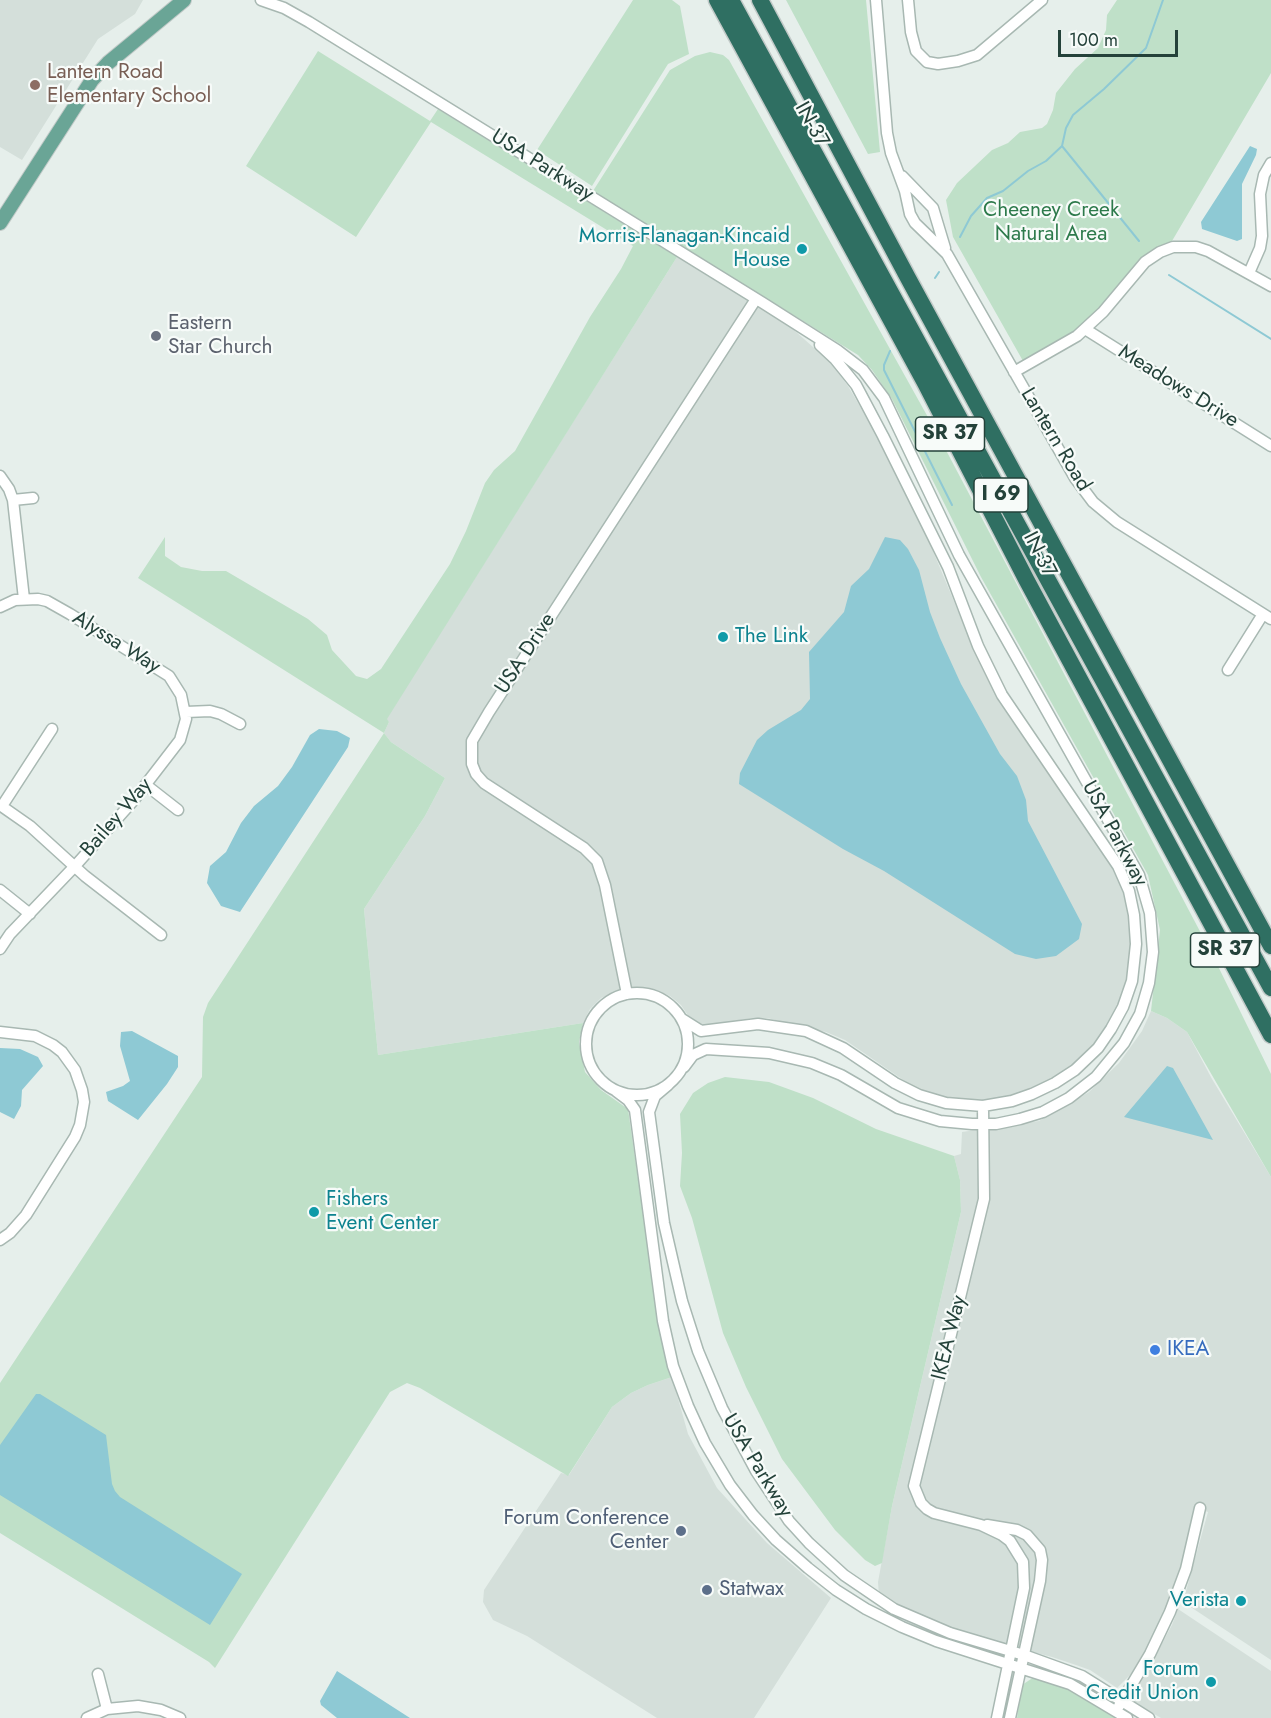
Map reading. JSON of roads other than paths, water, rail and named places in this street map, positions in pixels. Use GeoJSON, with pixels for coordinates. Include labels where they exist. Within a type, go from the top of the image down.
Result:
{"type":"FeatureCollection","features":[{"type":"Feature","properties":{"kind":"highway","name":"IN-37"},"geometry":{"type":"LineString","coordinates":[[717,0],[925,383],[1027,581],[1270,1035]]}},
{"type":"Feature","properties":{"kind":"highway","name":"I 69"},"geometry":{"type":"LineString","coordinates":[[731,0],[1271,988]]}},
{"type":"Feature","properties":{"kind":"highway","name":"I 69"},"geometry":{"type":"LineString","coordinates":[[760,0],[1271,946]]}},
{"type":"Feature","properties":{"kind":"highway"},"geometry":{"type":"LineString","coordinates":[[1172,762],[1271,922]]}},
{"type":"Feature","properties":{"kind":"main road"},"geometry":{"type":"LineString","coordinates":[[158,22],[171,0]]}},
{"type":"Feature","properties":{"kind":"main road"},"geometry":{"type":"LineString","coordinates":[[2,214],[92,80],[108,63],[184,0]]}},
{"type":"Feature","properties":{"kind":"street","name":"USA Parkway"},"geometry":{"type":"LineString","coordinates":[[261,0],[284,8],[317,26],[756,298],[855,363],[868,375],[884,398],[959,555],[1129,855],[1148,902],[1153,933],[1149,983],[1137,1020],[1116,1055],[1096,1077],[1069,1098],[1043,1112],[1020,1119],[983,1125],[947,1122],[898,1108],[832,1071],[787,1055],[713,1048],[698,1052],[677,1077],[655,1096],[649,1112],[664,1223],[674,1274],[687,1319],[722,1408],[756,1471],[789,1521],[835,1567],[865,1591],[894,1609],[929,1626],[1024,1655],[1082,1676],[1149,1718]]}},
{"type":"Feature","properties":{"kind":"street","name":"USA Parkway"},"geometry":{"type":"LineString","coordinates":[[275,0],[284,8]]}},
{"type":"Feature","properties":{"kind":"street","name":"Lantern Road"},"geometry":{"type":"LineString","coordinates":[[876,0],[887,133],[891,153],[913,218],[947,254]]}},
{"type":"Feature","properties":{"kind":"street"},"geometry":{"type":"LineString","coordinates":[[908,0],[916,51],[924,60],[938,64],[978,55],[1042,0]]}},
{"type":"Feature","properties":{"kind":"street"},"geometry":{"type":"LineString","coordinates":[[1249,273],[1260,248],[1262,236],[1260,194],[1262,181],[1271,164]]}},
{"type":"Feature","properties":{"kind":"street","name":"Lantern Road"},"geometry":{"type":"LineString","coordinates":[[899,174],[933,208],[947,254],[1075,478],[1101,510],[1128,530],[1267,617]]}},
{"type":"Feature","properties":{"kind":"street"},"geometry":{"type":"LineString","coordinates":[[1014,372],[1063,345],[1085,329],[1145,262],[1166,250],[1181,246],[1200,248],[1271,286]]}},
{"type":"Feature","properties":{"kind":"street","name":"USA Drive"},"geometry":{"type":"LineString","coordinates":[[627,994],[605,885],[597,861],[584,848],[484,783],[476,774],[472,764],[472,741],[756,298]]}},
{"type":"Feature","properties":{"kind":"street","name":"USA Parkway"},"geometry":{"type":"LineString","coordinates":[[800,326],[835,359],[863,397],[948,567],[992,679],[1114,859],[1125,880],[1132,903],[1136,944],[1132,981],[1123,1007],[1103,1041],[1083,1062],[1054,1083],[1021,1098],[983,1106],[946,1103],[919,1095],[895,1083],[843,1048],[806,1031],[758,1024],[701,1031],[682,1019],[676,1010],[659,997],[638,993],[618,997],[603,1007],[591,1022],[586,1039],[588,1057],[595,1074],[608,1087],[628,1100],[635,1110],[659,1293],[670,1356],[696,1425],[730,1485],[753,1515],[786,1550],[846,1597],[909,1630],[1070,1684],[1127,1718]]}},
{"type":"Feature","properties":{"kind":"street","name":"Meadows Drive"},"geometry":{"type":"LineString","coordinates":[[1085,329],[1271,446]]}},
{"type":"Feature","properties":{"kind":"street"},"geometry":{"type":"LineString","coordinates":[[0,476],[14,500],[24,599],[0,607]]}},
{"type":"Feature","properties":{"kind":"street"},"geometry":{"type":"LineString","coordinates":[[14,500],[33,498]]}},
{"type":"Feature","properties":{"kind":"street","name":"Alyssa Way"},"geometry":{"type":"LineString","coordinates":[[24,599],[46,601],[164,672],[176,684],[182,695],[186,712]]}},
{"type":"Feature","properties":{"kind":"street"},"geometry":{"type":"LineString","coordinates":[[1228,670],[1267,617]]}},
{"type":"Feature","properties":{"kind":"street"},"geometry":{"type":"LineString","coordinates":[[186,712],[210,711],[240,724]]}},
{"type":"Feature","properties":{"kind":"street","name":"Bailey Way"},"geometry":{"type":"LineString","coordinates":[[2,942],[75,866],[146,785],[180,740],[184,730],[186,712]]}},
{"type":"Feature","properties":{"kind":"street"},"geometry":{"type":"LineString","coordinates":[[52,729],[1,806],[43,836],[75,866],[161,935]]}},
{"type":"Feature","properties":{"kind":"street"},"geometry":{"type":"LineString","coordinates":[[146,785],[178,810]]}},
{"type":"Feature","properties":{"kind":"street"},"geometry":{"type":"LineString","coordinates":[[0,890],[30,914]]}},
{"type":"Feature","properties":{"kind":"street"},"geometry":{"type":"LineString","coordinates":[[682,1019],[689,1043],[684,1067]]}},
{"type":"Feature","properties":{"kind":"street"},"geometry":{"type":"LineString","coordinates":[[0,1032],[35,1036],[62,1052],[79,1079],[84,1102],[80,1125],[75,1137],[26,1215],[10,1233],[0,1240]]}},
{"type":"Feature","properties":{"kind":"street","name":"USA Parkway"},"geometry":{"type":"LineString","coordinates":[[616,1091],[631,1095],[647,1095],[668,1085]]}},
{"type":"Feature","properties":{"kind":"street","name":"IKEA Way"},"geometry":{"type":"LineString","coordinates":[[983,1106],[984,1199],[914,1486],[921,1503],[934,1513],[981,1525],[1017,1530],[1034,1541],[1040,1550],[1042,1568],[1010,1718]]}},
{"type":"Feature","properties":{"kind":"street"},"geometry":{"type":"LineString","coordinates":[[1116,1711],[1150,1654],[1174,1604],[1191,1551],[1200,1508]]}},
{"type":"Feature","properties":{"kind":"street","name":"IKEA Way"},"geometry":{"type":"LineString","coordinates":[[981,1525],[1010,1541],[1023,1562],[1024,1588],[998,1718]]}},
{"type":"Feature","properties":{"kind":"street"},"geometry":{"type":"LineString","coordinates":[[98,1674],[107,1709]]}},
{"type":"Feature","properties":{"kind":"street"},"geometry":{"type":"LineString","coordinates":[[87,1718],[107,1709],[138,1706],[149,1707],[180,1718]]}},
{"type":"Feature","properties":{"kind":"water"},"geometry":{"type":"Polygon","coordinates":[[[1250,146],[1257,149],[1242,184],[1242,239],[1237,241],[1202,229],[1201,222],[1250,146]]]}},
{"type":"Feature","properties":{"kind":"water"},"geometry":{"type":"Polygon","coordinates":[[[885,537],[900,540],[908,549],[919,570],[930,612],[961,684],[1000,754],[1017,776],[1026,800],[1028,821],[1082,924],[1079,939],[1056,956],[1036,959],[1015,954],[884,871],[843,849],[739,784],[740,773],[757,740],[768,730],[801,710],[810,699],[809,652],[844,612],[851,586],[869,569],[885,537]]]}},
{"type":"Feature","properties":{"kind":"water"},"geometry":{"type":"Polygon","coordinates":[[[319,729],[337,731],[350,738],[348,747],[240,912],[221,906],[207,883],[210,866],[226,852],[241,823],[254,806],[278,786],[310,735],[319,729]]]}},
{"type":"Feature","properties":{"kind":"water"},"geometry":{"type":"Polygon","coordinates":[[[132,1031],[178,1056],[178,1067],[138,1120],[108,1101],[106,1092],[130,1081],[120,1046],[121,1032],[132,1031]]]}},
{"type":"Feature","properties":{"kind":"water"},"geometry":{"type":"Polygon","coordinates":[[[0,1048],[20,1049],[38,1057],[43,1066],[22,1090],[21,1106],[14,1119],[0,1112],[0,1048]]]}},
{"type":"Feature","properties":{"kind":"water"},"geometry":{"type":"Polygon","coordinates":[[[1167,1066],[1173,1068],[1213,1140],[1124,1117],[1167,1066]]]}},
{"type":"Feature","properties":{"kind":"water"},"geometry":{"type":"Polygon","coordinates":[[[36,1394],[40,1394],[106,1435],[112,1484],[120,1497],[242,1574],[210,1625],[0,1495],[0,1445],[36,1394]]]}},
{"type":"Feature","properties":{"kind":"water"},"geometry":{"type":"Polygon","coordinates":[[[337,1671],[410,1718],[337,1718],[321,1705],[320,1701],[337,1671]]]}},
{"type":"Feature","properties":{"kind":"waterway"},"geometry":{"type":"LineString","coordinates":[[960,237],[971,216],[987,198],[1003,191],[1028,171],[1046,161],[1062,146],[1066,128],[1073,115],[1104,89],[1146,48],[1163,0]]}},
{"type":"Feature","properties":{"kind":"waterway"},"geometry":{"type":"LineString","coordinates":[[1062,146],[1139,241]]}},
{"type":"Feature","properties":{"kind":"waterway"},"geometry":{"type":"LineString","coordinates":[[935,278],[939,272]]}},
{"type":"Feature","properties":{"kind":"waterway"},"geometry":{"type":"LineString","coordinates":[[1169,275],[1271,339]]}},
{"type":"Feature","properties":{"kind":"waterway"},"geometry":{"type":"LineString","coordinates":[[890,351],[884,370],[952,505]]}},
{"type":"Feature","properties":{"kind":"place","name":"Lantern Road Elementary School"},"geometry":{"type":"Point","coordinates":[35,85]}},
{"type":"Feature","properties":{"kind":"place","name":"Morris-Flanagan-Kincaid House"},"geometry":{"type":"Point","coordinates":[802,249]}},
{"type":"Feature","properties":{"kind":"place","name":"Eastern Star Church"},"geometry":{"type":"Point","coordinates":[156,336]}},
{"type":"Feature","properties":{"kind":"place","name":"The Link"},"geometry":{"type":"Point","coordinates":[723,637]}},
{"type":"Feature","properties":{"kind":"place","name":"Fishers Event Center"},"geometry":{"type":"Point","coordinates":[314,1212]}},
{"type":"Feature","properties":{"kind":"place","name":"IKEA"},"geometry":{"type":"Point","coordinates":[1155,1350]}},
{"type":"Feature","properties":{"kind":"place","name":"Forum Conference Center"},"geometry":{"type":"Point","coordinates":[681,1531]}},
{"type":"Feature","properties":{"kind":"place","name":"Statwax"},"geometry":{"type":"Point","coordinates":[707,1590]}},
{"type":"Feature","properties":{"kind":"place","name":"Verista"},"geometry":{"type":"Point","coordinates":[1241,1601]}},
{"type":"Feature","properties":{"kind":"place","name":"Forum Credit Union"},"geometry":{"type":"Point","coordinates":[1211,1682]}},
{"type":"Feature","properties":{"kind":"park label","name":"Cheeney Creek Natural Area"},"geometry":{"type":"Point","coordinates":[1051,223]}}]}
